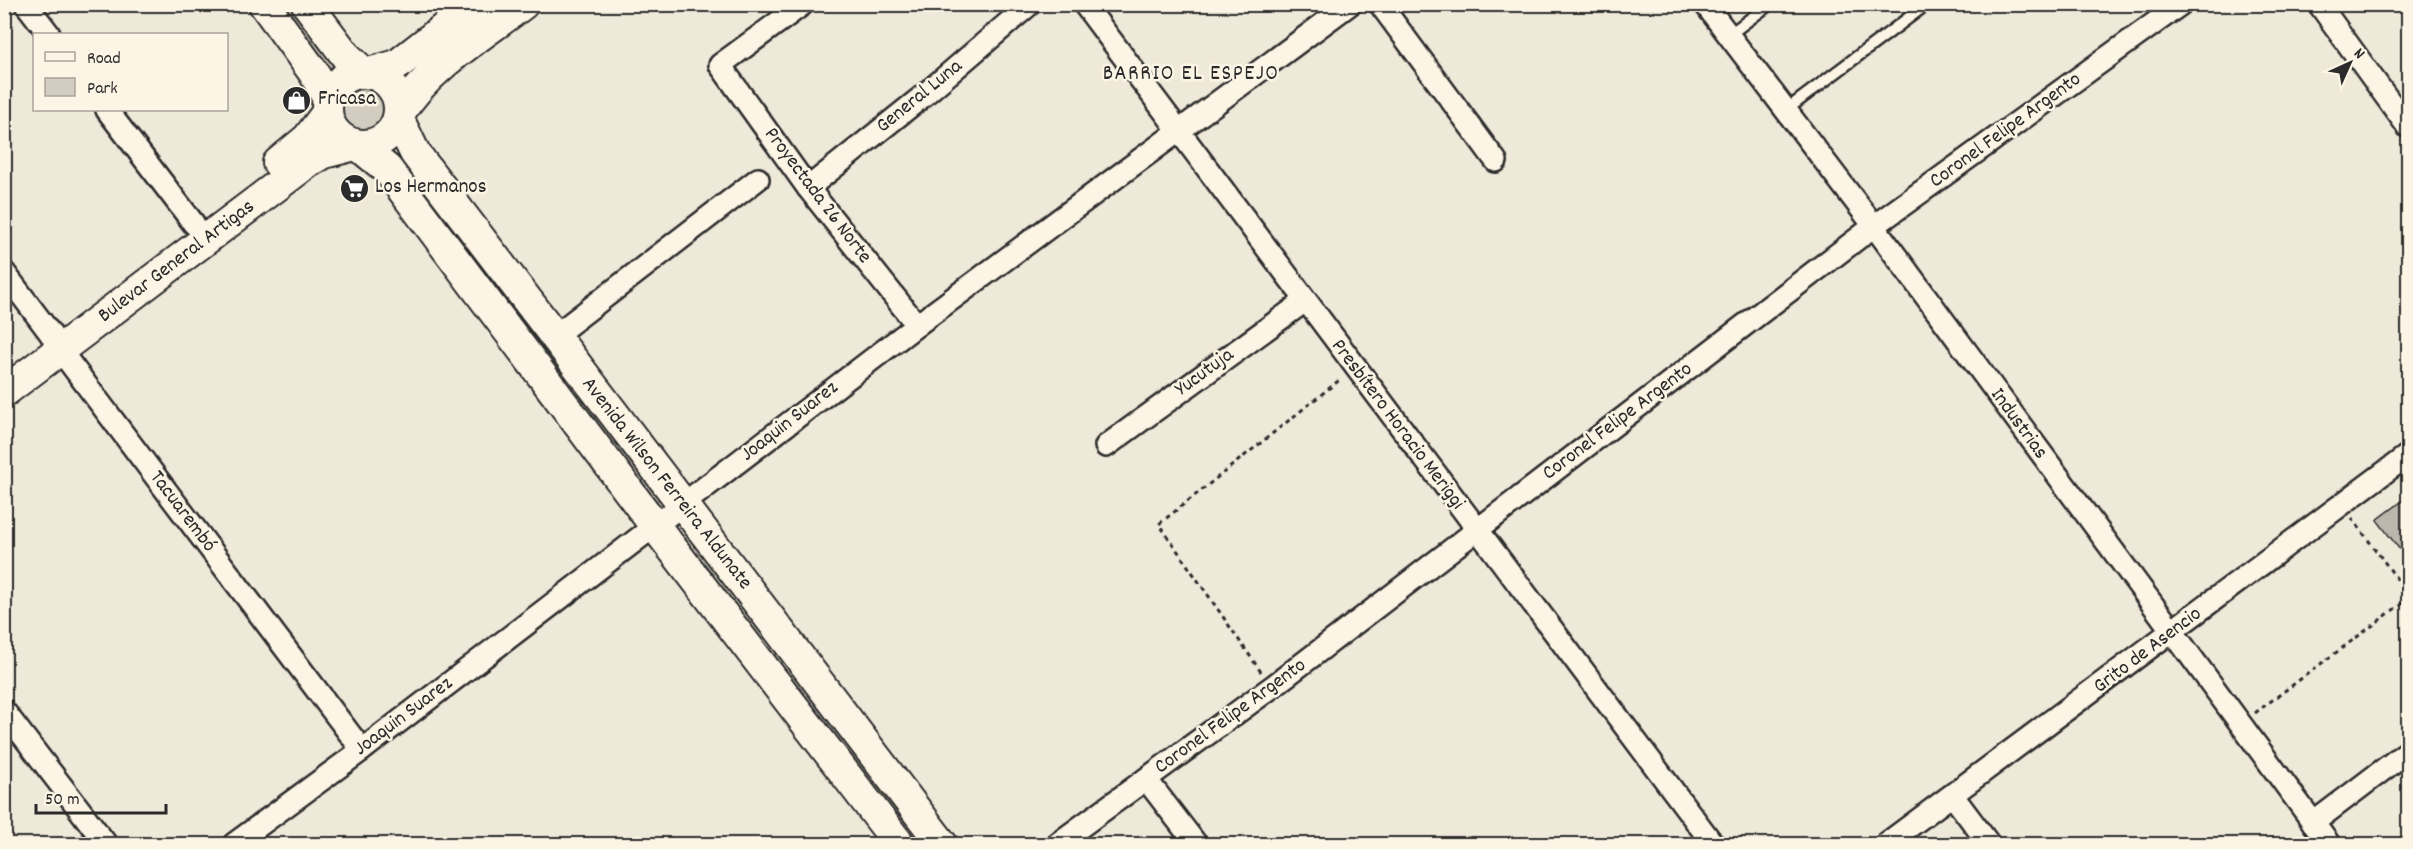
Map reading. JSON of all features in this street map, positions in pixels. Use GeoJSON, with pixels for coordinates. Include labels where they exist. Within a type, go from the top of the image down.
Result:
{"type":"FeatureCollection","features":[{"type":"Feature","properties":{"kind":"street"},"geometry":{"type":"LineString","coordinates":[[26,4],[48,33]]}},
{"type":"Feature","properties":{"kind":"street"},"geometry":{"type":"LineString","coordinates":[[264,4],[314,73],[327,106],[333,131],[339,137],[357,145],[384,140],[390,134],[417,87],[523,4]]}},
{"type":"Feature","properties":{"kind":"street"},"geometry":{"type":"LineString","coordinates":[[307,4],[346,56],[366,73],[388,83],[395,92],[399,116]]}},
{"type":"Feature","properties":{"kind":"street"},"geometry":{"type":"LineString","coordinates":[[327,106],[338,82],[345,77],[397,65],[476,4]]}},
{"type":"Feature","properties":{"kind":"street","name":"Proyectada 26 Norte"},"geometry":{"type":"LineString","coordinates":[[803,4],[720,65],[808,188],[917,325]]}},
{"type":"Feature","properties":{"kind":"street","name":"General Luna"},"geometry":{"type":"LineString","coordinates":[[808,188],[923,96],[1030,4]]}},
{"type":"Feature","properties":{"kind":"street","name":"Presbítero Horacio Meriggi"},"geometry":{"type":"LineString","coordinates":[[1084,4],[1476,531],[1713,844]]}},
{"type":"Feature","properties":{"kind":"street","name":"Joaquin Suarez"},"geometry":{"type":"LineString","coordinates":[[234,844],[362,750],[917,325],[1350,4]]}},
{"type":"Feature","properties":{"kind":"street"},"geometry":{"type":"LineString","coordinates":[[1380,4],[1496,161]]}},
{"type":"Feature","properties":{"kind":"street","name":"Industrias"},"geometry":{"type":"LineString","coordinates":[[1705,4],[1874,226],[2172,634],[2329,844]]}},
{"type":"Feature","properties":{"kind":"street","name":"Coronel Felipe Argento"},"geometry":{"type":"LineString","coordinates":[[1057,844],[1272,687],[1874,226],[2181,4]]}},
{"type":"Feature","properties":{"kind":"street"},"geometry":{"type":"LineString","coordinates":[[2319,4],[2409,127]]}},
{"type":"Feature","properties":{"kind":"street","name":"Bulevar General Artigas"},"geometry":{"type":"LineString","coordinates":[[4,392],[55,342],[195,224],[296,149],[327,106]]}},
{"type":"Feature","properties":{"kind":"street"},"geometry":{"type":"LineString","coordinates":[[107,111],[195,224]]}},
{"type":"Feature","properties":{"kind":"street","name":"Avenida Wilson Ferreira Aldunate"},"geometry":{"type":"LineString","coordinates":[[399,116],[415,153],[553,337],[942,844]]}},
{"type":"Feature","properties":{"kind":"street","name":"Bulevar General Artigas"},"geometry":{"type":"LineString","coordinates":[[4,368],[55,342],[307,163],[332,150],[357,145]]}},
{"type":"Feature","properties":{"kind":"street","name":"Avenida Wilson Ferreira Aldunate"},"geometry":{"type":"LineString","coordinates":[[357,145],[387,169],[655,526],[899,844]]}},
{"type":"Feature","properties":{"kind":"street"},"geometry":{"type":"LineString","coordinates":[[553,337],[758,179]]}},
{"type":"Feature","properties":{"kind":"street","name":"Tacuarembó"},"geometry":{"type":"LineString","coordinates":[[4,272],[362,750]]}},
{"type":"Feature","properties":{"kind":"street","name":"Yucutuja"},"geometry":{"type":"LineString","coordinates":[[1106,446],[1305,301]]}},
{"type":"Feature","properties":{"kind":"street","name":"Grito de Asencio"},"geometry":{"type":"LineString","coordinates":[[1886,844],[2172,634],[2409,455]]}},
{"type":"Feature","properties":{"kind":"street"},"geometry":{"type":"LineString","coordinates":[[4,711],[106,844]]}},
{"type":"Feature","properties":{"kind":"street"},"geometry":{"type":"LineString","coordinates":[[2313,824],[2409,751]]}},
{"type":"Feature","properties":{"kind":"street"},"geometry":{"type":"LineString","coordinates":[[1146,779],[1196,844]]}},
{"type":"Feature","properties":{"kind":"street"},"geometry":{"type":"LineString","coordinates":[[1953,796],[1989,844]]}},
{"type":"Feature","properties":{"kind":"lane"},"geometry":{"type":"LineString","coordinates":[[1730,34],[1770,4]]}},
{"type":"Feature","properties":{"kind":"lane"},"geometry":{"type":"LineString","coordinates":[[1786,110],[1928,4]]}},
{"type":"Feature","properties":{"kind":"path"},"geometry":{"type":"LineString","coordinates":[[1272,687],[1159,524],[1355,368]]}},
{"type":"Feature","properties":{"kind":"path"},"geometry":{"type":"LineString","coordinates":[[2239,725],[2409,597],[2343,505]]}},
{"type":"Feature","properties":{"kind":"green space"},"geometry":{"type":"Polygon","coordinates":[[[277,5],[294,5],[335,64],[332,68],[328,69],[277,5]]]}},
{"type":"Feature","properties":{"kind":"green space"},"geometry":{"type":"Polygon","coordinates":[[[358,82],[368,82],[382,89],[389,108],[382,127],[368,134],[358,134],[348,130],[341,123],[337,113],[337,103],[341,93],[348,86],[358,82]]]}},
{"type":"Feature","properties":{"kind":"green space"},"geometry":{"type":"Polygon","coordinates":[[[408,158],[663,496],[655,503],[399,164],[408,158]]]}},
{"type":"Feature","properties":{"kind":"green space"},"geometry":{"type":"Polygon","coordinates":[[[692,534],[932,844],[917,844],[683,541],[692,534]]]}},
{"type":"Feature","properties":{"kind":"building"},"geometry":{"type":"Polygon","coordinates":[[[2409,496],[2409,544],[2400,550],[2377,520],[2409,496]]]}},
{"type":"Feature","properties":{"kind":"place","name":"Fricasa"},"geometry":{"type":"Point","coordinates":[297,100]}},
{"type":"Feature","properties":{"kind":"place","name":"Los Hermanos"},"geometry":{"type":"Point","coordinates":[354,188]}},
{"type":"Feature","properties":{"kind":"district","name":"BARRIO EL ESPEJO"},"geometry":{"type":"Point","coordinates":[1191,74]}}]}
